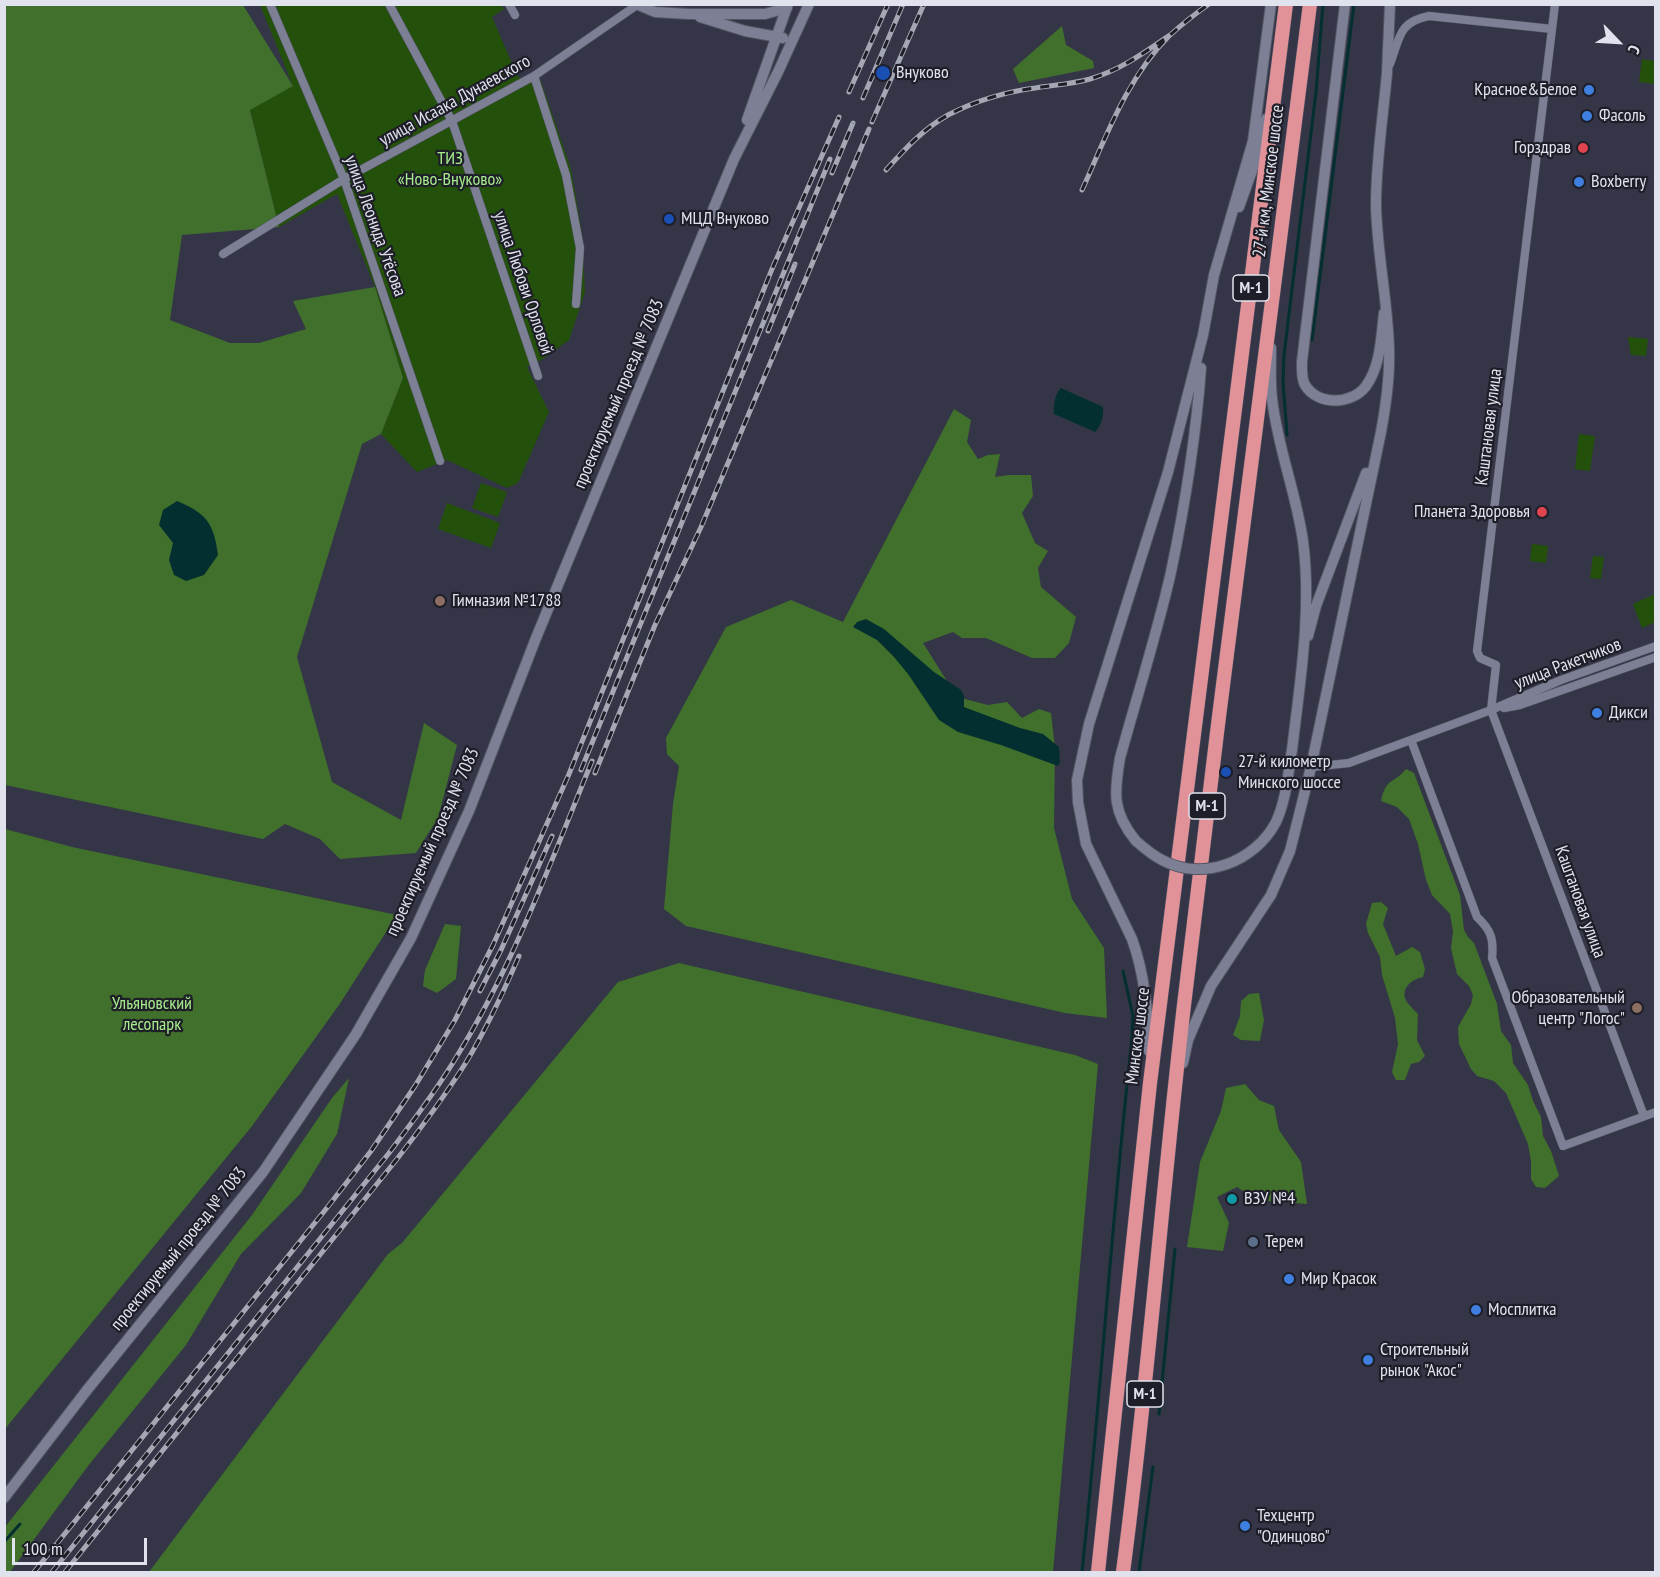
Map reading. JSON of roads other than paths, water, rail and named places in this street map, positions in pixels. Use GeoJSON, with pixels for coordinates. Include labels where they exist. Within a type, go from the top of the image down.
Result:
{"type":"FeatureCollection","features":[{"type":"Feature","properties":{"kind":"highway","name":"27-й км, Минское шоссе"},"geometry":{"type":"LineString","coordinates":[[1224,505],[1286,4]]}},
{"type":"Feature","properties":{"kind":"highway","name":"27-й км, Минское шоссе"},"geometry":{"type":"LineString","coordinates":[[1172,1107],[1211,772],[1310,4]]}},
{"type":"Feature","properties":{"kind":"highway","name":"Минское шоссе"},"geometry":{"type":"LineString","coordinates":[[1098,1572],[1150,1083],[1224,505]]}},
{"type":"Feature","properties":{"kind":"highway","name":"М-1"},"geometry":{"type":"LineString","coordinates":[[1123,1572],[1144,1402],[1172,1107]]}},
{"type":"Feature","properties":{"kind":"main road","name":"проектируемый проезд № 7083"},"geometry":{"type":"LineString","coordinates":[[736,153],[809,4]]}},
{"type":"Feature","properties":{"kind":"main road"},"geometry":{"type":"LineString","coordinates":[[1150,1083],[1148,1010],[1142,971],[1132,939],[1086,844],[1078,802],[1077,780],[1089,724],[1157,511],[1188,398],[1218,258],[1253,141],[1271,4]]}},
{"type":"Feature","properties":{"kind":"main road"},"geometry":{"type":"LineString","coordinates":[[1345,4],[1302,362],[1305,384],[1312,392],[1334,401],[1346,400],[1365,387],[1379,356],[1386,304]]}},
{"type":"Feature","properties":{"kind":"main road"},"geometry":{"type":"LineString","coordinates":[[1387,73],[1389,4]]}},
{"type":"Feature","properties":{"kind":"main road"},"geometry":{"type":"LineString","coordinates":[[1172,1107],[1188,1040],[1211,986],[1271,895],[1282,873],[1292,842],[1311,767],[1381,432],[1387,400],[1389,351],[1386,304],[1377,244],[1376,202],[1378,152],[1396,4]]}},
{"type":"Feature","properties":{"kind":"main road"},"geometry":{"type":"LineString","coordinates":[[637,5],[655,12],[688,14],[765,14],[788,6]]}},
{"type":"Feature","properties":{"kind":"main road","name":"проектируемый проезд № 7083"},"geometry":{"type":"LineString","coordinates":[[4,1498],[87,1390],[263,1172],[356,1034],[411,938],[469,811],[561,576],[736,153],[788,6]]}},
{"type":"Feature","properties":{"kind":"main road"},"geometry":{"type":"LineString","coordinates":[[688,14],[745,31],[793,38]]}},
{"type":"Feature","properties":{"kind":"main road"},"geometry":{"type":"LineString","coordinates":[[765,14],[781,25],[793,38]]}},
{"type":"Feature","properties":{"kind":"main road"},"geometry":{"type":"LineString","coordinates":[[1218,258],[1246,191],[1278,72]]}},
{"type":"Feature","properties":{"kind":"main road"},"geometry":{"type":"LineString","coordinates":[[1203,335],[1197,411],[1171,572],[1120,758],[1116,783],[1119,816],[1136,841],[1156,857],[1179,867],[1195,869],[1228,864],[1256,848],[1268,835],[1282,805],[1292,750],[1303,654],[1306,590],[1303,543],[1295,497],[1271,396],[1272,299]]}},
{"type":"Feature","properties":{"kind":"main road"},"geometry":{"type":"LineString","coordinates":[[1303,654],[1316,606],[1381,432]]}},
{"type":"Feature","properties":{"kind":"street","name":"улица Леонида Утёсова"},"geometry":{"type":"LineString","coordinates":[[270,4],[344,179],[440,461]]}},
{"type":"Feature","properties":{"kind":"street","name":"улица Любови Орловой"},"geometry":{"type":"LineString","coordinates":[[389,4],[452,121],[538,376]]}},
{"type":"Feature","properties":{"kind":"street"},"geometry":{"type":"LineString","coordinates":[[509,4],[515,15]]}},
{"type":"Feature","properties":{"kind":"street","name":"Каштановая улица"},"geometry":{"type":"LineString","coordinates":[[1555,4],[1477,651],[1480,658],[1496,665],[1491,710],[1644,1116]]}},
{"type":"Feature","properties":{"kind":"street","name":"улица Исаака Дунаевского"},"geometry":{"type":"LineString","coordinates":[[223,254],[344,179],[534,76],[637,5]]}},
{"type":"Feature","properties":{"kind":"street"},"geometry":{"type":"LineString","coordinates":[[1387,73],[1403,29],[1408,23],[1419,18],[1429,16],[1552,29]]}},
{"type":"Feature","properties":{"kind":"street"},"geometry":{"type":"LineString","coordinates":[[534,76],[566,175],[580,248],[576,304]]}},
{"type":"Feature","properties":{"kind":"street","name":"улица Ракетчиков"},"geometry":{"type":"LineString","coordinates":[[1311,767],[1349,763],[1656,646]]}},
{"type":"Feature","properties":{"kind":"street","name":"улица Ракетчиков"},"geometry":{"type":"LineString","coordinates":[[1491,710],[1520,705],[1656,657]]}},
{"type":"Feature","properties":{"kind":"street"},"geometry":{"type":"LineString","coordinates":[[1411,740],[1477,917],[1491,934],[1494,945],[1492,958],[1563,1146],[1656,1112]]}},
{"type":"Feature","properties":{"kind":"waterway"},"geometry":{"type":"LineString","coordinates":[[1287,435],[1283,382],[1284,355],[1316,92],[1323,4]]}},
{"type":"Feature","properties":{"kind":"waterway"},"geometry":{"type":"LineString","coordinates":[[1312,340],[1354,4]]}},
{"type":"Feature","properties":{"kind":"waterway"},"geometry":{"type":"LineString","coordinates":[[1082,1572],[1132,1038],[1133,1016],[1123,971]]}},
{"type":"Feature","properties":{"kind":"waterway"},"geometry":{"type":"LineString","coordinates":[[1159,1414],[1175,1249]]}},
{"type":"Feature","properties":{"kind":"waterway"},"geometry":{"type":"LineString","coordinates":[[1139,1572],[1153,1467]]}},
{"type":"Feature","properties":{"kind":"waterway"},"geometry":{"type":"LineString","coordinates":[[4,1542],[20,1524]]}},
{"type":"Feature","properties":{"kind":"railway"},"geometry":{"type":"LineString","coordinates":[[849,92],[888,4]]}},
{"type":"Feature","properties":{"kind":"railway"},"geometry":{"type":"LineString","coordinates":[[863,98],[903,4]]}},
{"type":"Feature","properties":{"kind":"railway"},"geometry":{"type":"LineString","coordinates":[[872,122],[924,4]]}},
{"type":"Feature","properties":{"kind":"railway"},"geometry":{"type":"LineString","coordinates":[[1082,190],[1109,129],[1141,70],[1169,36],[1209,4]]}},
{"type":"Feature","properties":{"kind":"railway"},"geometry":{"type":"LineString","coordinates":[[886,170],[922,133],[958,110],[1001,95],[1090,79],[1112,71],[1170,35]]}},
{"type":"Feature","properties":{"kind":"railway"},"geometry":{"type":"LineString","coordinates":[[34,1572],[371,1151],[415,1086],[455,1020],[493,945],[569,774],[772,269],[839,117]]}},
{"type":"Feature","properties":{"kind":"railway"},"geometry":{"type":"LineString","coordinates":[[832,173],[853,123]]}},
{"type":"Feature","properties":{"kind":"railway"},"geometry":{"type":"LineString","coordinates":[[595,773],[655,625],[701,527],[869,129]]}},
{"type":"Feature","properties":{"kind":"railway"},"geometry":{"type":"LineString","coordinates":[[581,770],[830,159]]}},
{"type":"Feature","properties":{"kind":"railway"},"geometry":{"type":"LineString","coordinates":[[768,331],[795,264]]}},
{"type":"Feature","properties":{"kind":"railway"},"geometry":{"type":"LineString","coordinates":[[52,1572],[389,1153],[441,1081],[477,1021],[514,949],[592,761]]}},
{"type":"Feature","properties":{"kind":"railway"},"geometry":{"type":"LineString","coordinates":[[480,991],[552,836]]}},
{"type":"Feature","properties":{"kind":"railway"},"geometry":{"type":"LineString","coordinates":[[65,1572],[424,1124],[473,1051],[519,956]]}},
{"type":"Feature","properties":{"kind":"place","name":"Внуково"},"geometry":{"type":"Point","coordinates":[883,73]}},
{"type":"Feature","properties":{"kind":"place","name":"Красное&Белое"},"geometry":{"type":"Point","coordinates":[1589,90]}},
{"type":"Feature","properties":{"kind":"place","name":"Фасоль"},"geometry":{"type":"Point","coordinates":[1587,116]}},
{"type":"Feature","properties":{"kind":"place","name":"Горздрав"},"geometry":{"type":"Point","coordinates":[1583,148]}},
{"type":"Feature","properties":{"kind":"place","name":"Boxberry"},"geometry":{"type":"Point","coordinates":[1579,182]}},
{"type":"Feature","properties":{"kind":"place","name":"МЦД Внуково"},"geometry":{"type":"Point","coordinates":[669,219]}},
{"type":"Feature","properties":{"kind":"place","name":"Планета Здоровья"},"geometry":{"type":"Point","coordinates":[1542,512]}},
{"type":"Feature","properties":{"kind":"place","name":"Гимназия №1788"},"geometry":{"type":"Point","coordinates":[440,601]}},
{"type":"Feature","properties":{"kind":"place","name":"Дикси"},"geometry":{"type":"Point","coordinates":[1597,713]}},
{"type":"Feature","properties":{"kind":"place","name":"27-й километр Минского шоссе"},"geometry":{"type":"Point","coordinates":[1226,772]}},
{"type":"Feature","properties":{"kind":"place","name":"Образовательный центр \"Логос\""},"geometry":{"type":"Point","coordinates":[1637,1008]}},
{"type":"Feature","properties":{"kind":"place","name":"ВЗУ №4"},"geometry":{"type":"Point","coordinates":[1232,1199]}},
{"type":"Feature","properties":{"kind":"place","name":"Терем"},"geometry":{"type":"Point","coordinates":[1253,1242]}},
{"type":"Feature","properties":{"kind":"place","name":"Мир Красок"},"geometry":{"type":"Point","coordinates":[1289,1279]}},
{"type":"Feature","properties":{"kind":"place","name":"Мосплитка"},"geometry":{"type":"Point","coordinates":[1476,1310]}},
{"type":"Feature","properties":{"kind":"place","name":"Строительный рынок \"Акос\""},"geometry":{"type":"Point","coordinates":[1368,1360]}},
{"type":"Feature","properties":{"kind":"place","name":"Техцентр \"Одинцово\""},"geometry":{"type":"Point","coordinates":[1245,1526]}},
{"type":"Feature","properties":{"kind":"park label","name":"ТИЗ «Ново-Внуково»"},"geometry":{"type":"Point","coordinates":[450,169]}},
{"type":"Feature","properties":{"kind":"park label","name":"Ульяновский лесопарк"},"geometry":{"type":"Point","coordinates":[152,1014]}}]}
